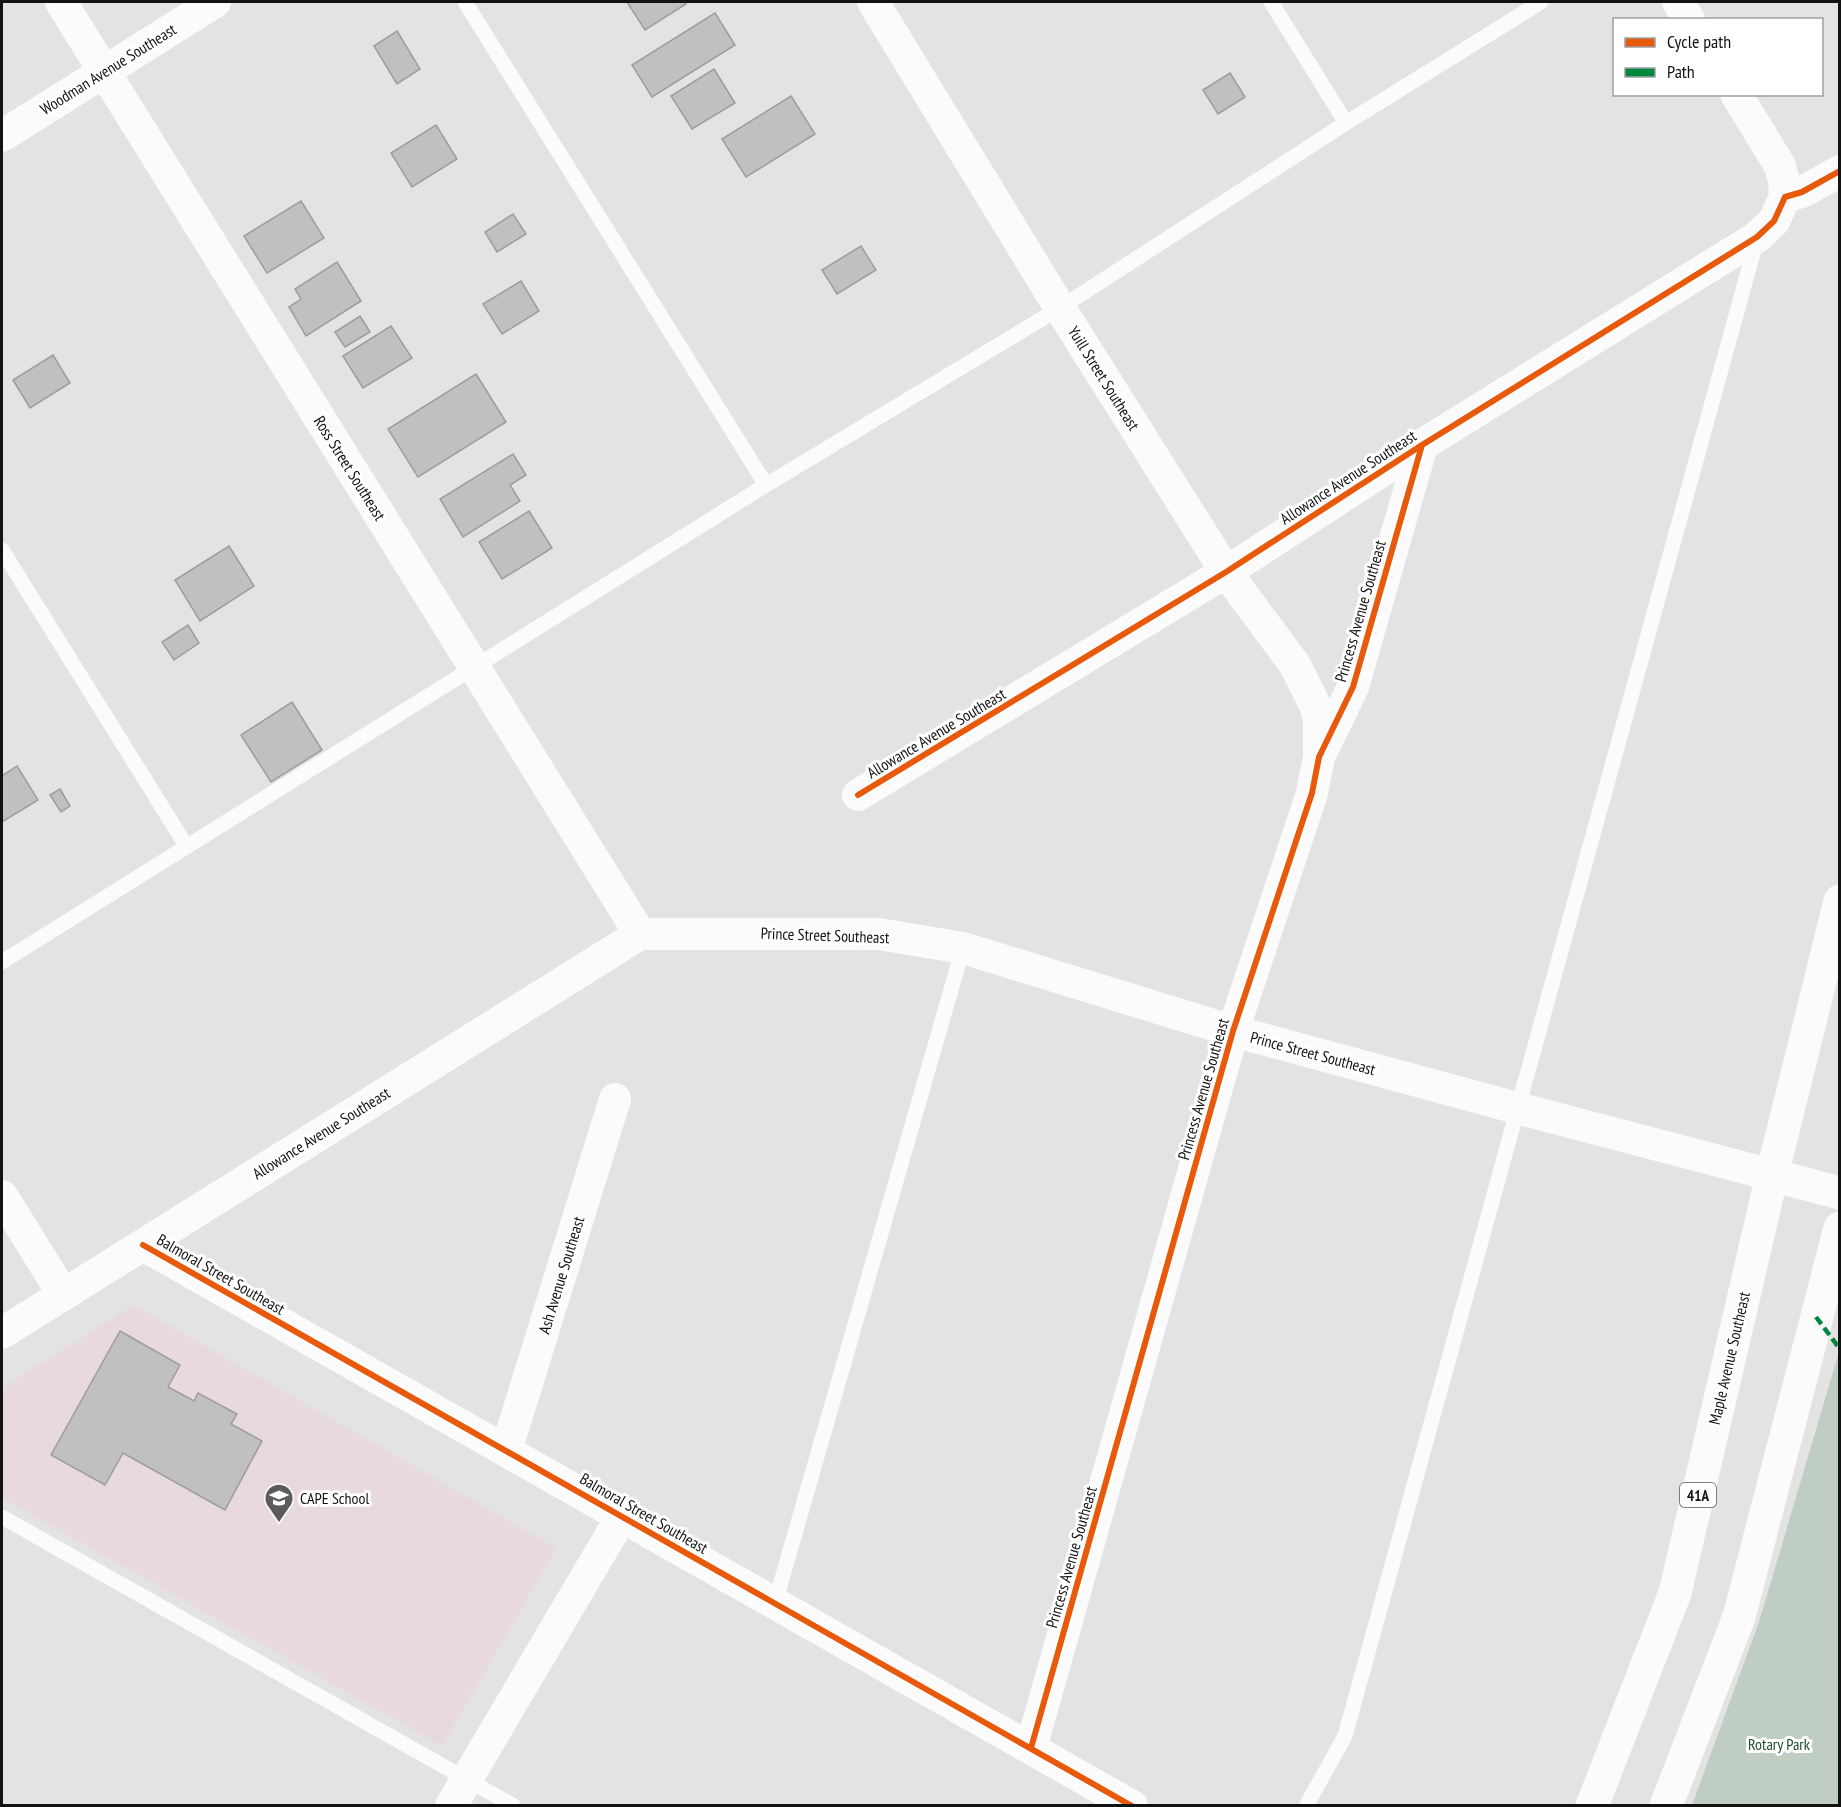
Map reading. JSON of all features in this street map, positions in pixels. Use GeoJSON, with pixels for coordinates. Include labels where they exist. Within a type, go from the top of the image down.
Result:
{"type":"FeatureCollection","features":[{"type":"Feature","properties":{"kind":"main road","name":"Maple Avenue Southeast"},"geometry":{"type":"LineString","coordinates":[[1592,1806],[1675,1593],[1772,1175],[1839,901]]}},
{"type":"Feature","properties":{"kind":"main road","name":"Prince Street Southeast"},"geometry":{"type":"LineString","coordinates":[[1772,1175],[1839,1193]]}},
{"type":"Feature","properties":{"kind":"main road"},"geometry":{"type":"LineString","coordinates":[[1666,1806],[1738,1617],[1839,1228]]}},
{"type":"Feature","properties":{"kind":"street","name":"Ross Street Southeast"},"geometry":{"type":"LineString","coordinates":[[61,2],[640,934]]}},
{"type":"Feature","properties":{"kind":"street","name":"Woodman Avenue Southeast"},"geometry":{"type":"LineString","coordinates":[[2,136],[215,2]]}},
{"type":"Feature","properties":{"kind":"street","name":"Yuill Street Southeast"},"geometry":{"type":"LineString","coordinates":[[873,2],[1060,308],[1226,572],[1295,665],[1316,707],[1319,722],[1319,757]]}},
{"type":"Feature","properties":{"kind":"street"},"geometry":{"type":"LineString","coordinates":[[1678,2],[1688,18]]}},
{"type":"Feature","properties":{"kind":"street"},"geometry":{"type":"LineString","coordinates":[[1737,96],[1780,166],[1785,197],[1802,192],[1839,171]]}},
{"type":"Feature","properties":{"kind":"street","name":"Allowance Avenue Southeast"},"geometry":{"type":"LineString","coordinates":[[858,795],[1226,572],[1422,445],[1757,237],[1774,221],[1785,197]]}},
{"type":"Feature","properties":{"kind":"street","name":"Princess Avenue Southeast"},"geometry":{"type":"LineString","coordinates":[[1031,1748],[1233,1031],[1312,793],[1319,757],[1353,687],[1422,445]]}},
{"type":"Feature","properties":{"kind":"street","name":"Allowance Avenue Southeast"},"geometry":{"type":"LineString","coordinates":[[2,1333],[640,934]]}},
{"type":"Feature","properties":{"kind":"street","name":"Prince Street Southeast"},"geometry":{"type":"LineString","coordinates":[[640,934],[879,934],[963,948],[1233,1031],[1772,1175]]}},
{"type":"Feature","properties":{"kind":"street","name":"Ash Avenue Southeast"},"geometry":{"type":"LineString","coordinates":[[506,1451],[615,1099]]}},
{"type":"Feature","properties":{"kind":"street"},"geometry":{"type":"LineString","coordinates":[[2,1196],[63,1294]]}},
{"type":"Feature","properties":{"kind":"street","name":"Balmoral Street Southeast"},"geometry":{"type":"LineString","coordinates":[[142,1245],[1132,1806]]}},
{"type":"Feature","properties":{"kind":"street"},"geometry":{"type":"LineString","coordinates":[[451,1806],[622,1516]]}},
{"type":"Feature","properties":{"kind":"lane"},"geometry":{"type":"LineString","coordinates":[[465,2],[766,485]]}},
{"type":"Feature","properties":{"kind":"lane"},"geometry":{"type":"LineString","coordinates":[[1271,2],[1346,123]]}},
{"type":"Feature","properties":{"kind":"lane"},"geometry":{"type":"LineString","coordinates":[[2,962],[766,485],[1060,308],[1346,123],[1541,2]]}},
{"type":"Feature","properties":{"kind":"lane"},"geometry":{"type":"LineString","coordinates":[[1306,1806],[1345,1736],[1757,237]]}},
{"type":"Feature","properties":{"kind":"lane"},"geometry":{"type":"LineString","coordinates":[[2,550],[187,846]]}},
{"type":"Feature","properties":{"kind":"lane"},"geometry":{"type":"LineString","coordinates":[[775,1603],[963,948]]}},
{"type":"Feature","properties":{"kind":"lane"},"geometry":{"type":"LineString","coordinates":[[2,1517],[514,1806]]}},
{"type":"Feature","properties":{"kind":"shaded area","name":"CAPE School"},"geometry":{"type":"Polygon","coordinates":[[[134,1305],[556,1548],[442,1746],[2,1498],[2,1388],[134,1305]]]}},
{"type":"Feature","properties":{"kind":"green space","name":"Rotary Park"},"geometry":{"type":"Polygon","coordinates":[[[1839,1352],[1839,1805],[1692,1805],[1759,1622],[1839,1352]]]}},
{"type":"Feature","properties":{"kind":"building"},"geometry":{"type":"Polygon","coordinates":[[[627,2],[685,2],[686,4],[645,30],[627,2]]]}},
{"type":"Feature","properties":{"kind":"building"},"geometry":{"type":"Polygon","coordinates":[[[715,13],[735,45],[652,97],[632,65],[715,13]]]}},
{"type":"Feature","properties":{"kind":"building"},"geometry":{"type":"Polygon","coordinates":[[[397,31],[420,69],[397,84],[374,46],[397,31]]]}},
{"type":"Feature","properties":{"kind":"building"},"geometry":{"type":"Polygon","coordinates":[[[714,69],[735,103],[692,129],[671,96],[714,69]]]}},
{"type":"Feature","properties":{"kind":"building"},"geometry":{"type":"Polygon","coordinates":[[[1230,73],[1245,97],[1218,114],[1203,90],[1230,73]]]}},
{"type":"Feature","properties":{"kind":"building"},"geometry":{"type":"Polygon","coordinates":[[[791,96],[815,134],[746,177],[722,139],[791,96]]]}},
{"type":"Feature","properties":{"kind":"building"},"geometry":{"type":"Polygon","coordinates":[[[436,125],[457,159],[412,187],[391,153],[436,125]]]}},
{"type":"Feature","properties":{"kind":"building"},"geometry":{"type":"Polygon","coordinates":[[[301,201],[324,238],[267,273],[244,236],[301,201]]]}},
{"type":"Feature","properties":{"kind":"building"},"geometry":{"type":"Polygon","coordinates":[[[513,214],[526,234],[497,252],[485,232],[513,214]]]}},
{"type":"Feature","properties":{"kind":"building"},"geometry":{"type":"Polygon","coordinates":[[[861,246],[876,270],[837,294],[822,270],[861,246]]]}},
{"type":"Feature","properties":{"kind":"building"},"geometry":{"type":"Polygon","coordinates":[[[337,262],[361,301],[306,336],[289,307],[301,299],[295,289],[337,262]]]}},
{"type":"Feature","properties":{"kind":"building"},"geometry":{"type":"Polygon","coordinates":[[[521,281],[539,311],[502,334],[483,304],[521,281]]]}},
{"type":"Feature","properties":{"kind":"building"},"geometry":{"type":"Polygon","coordinates":[[[360,316],[370,332],[345,347],[335,332],[360,316]]]}},
{"type":"Feature","properties":{"kind":"building"},"geometry":{"type":"Polygon","coordinates":[[[391,326],[412,358],[363,388],[343,356],[391,326]]]}},
{"type":"Feature","properties":{"kind":"building"},"geometry":{"type":"Polygon","coordinates":[[[53,355],[70,383],[30,408],[13,380],[53,355]]]}},
{"type":"Feature","properties":{"kind":"building"},"geometry":{"type":"Polygon","coordinates":[[[476,374],[506,422],[418,477],[388,429],[476,374]]]}},
{"type":"Feature","properties":{"kind":"building"},"geometry":{"type":"Polygon","coordinates":[[[513,454],[526,475],[510,485],[520,501],[463,537],[440,499],[513,454]]]}},
{"type":"Feature","properties":{"kind":"building"},"geometry":{"type":"Polygon","coordinates":[[[529,511],[552,548],[502,579],[479,542],[529,511]]]}},
{"type":"Feature","properties":{"kind":"building"},"geometry":{"type":"Polygon","coordinates":[[[229,546],[254,586],[200,621],[175,580],[229,546]]]}},
{"type":"Feature","properties":{"kind":"building"},"geometry":{"type":"Polygon","coordinates":[[[188,625],[199,643],[174,660],[162,642],[188,625]]]}},
{"type":"Feature","properties":{"kind":"building"},"geometry":{"type":"Polygon","coordinates":[[[292,702],[322,750],[271,782],[241,735],[292,702]]]}},
{"type":"Feature","properties":{"kind":"building"},"geometry":{"type":"Polygon","coordinates":[[[17,766],[38,800],[2,822],[2,776],[17,766]]]}},
{"type":"Feature","properties":{"kind":"building"},"geometry":{"type":"Polygon","coordinates":[[[60,789],[70,806],[61,812],[50,795],[60,789]]]}},
{"type":"Feature","properties":{"kind":"building"},"geometry":{"type":"Polygon","coordinates":[[[120,1331],[180,1365],[168,1387],[194,1401],[198,1393],[237,1414],[231,1424],[262,1441],[225,1510],[123,1453],[105,1485],[51,1455],[120,1331]]]}},
{"type":"Feature","properties":{"kind":"marked path"},"geometry":{"type":"LineString","coordinates":[[1816,1317],[1840,1349]]}},
{"type":"Feature","properties":{"kind":"cycle path"},"geometry":{"type":"LineString","coordinates":[[858,795],[1226,572],[1422,445],[1757,237],[1774,221],[1785,197],[1802,192],[1840,171]]}},
{"type":"Feature","properties":{"kind":"cycle path"},"geometry":{"type":"LineString","coordinates":[[1031,1748],[1233,1031],[1312,793],[1319,757],[1353,687],[1422,445]]}},
{"type":"Feature","properties":{"kind":"cycle path"},"geometry":{"type":"LineString","coordinates":[[143,1245],[1132,1806]]}},
{"type":"Feature","properties":{"kind":"place","name":"CAPE School"},"geometry":{"type":"Point","coordinates":[279,1524]}}]}
